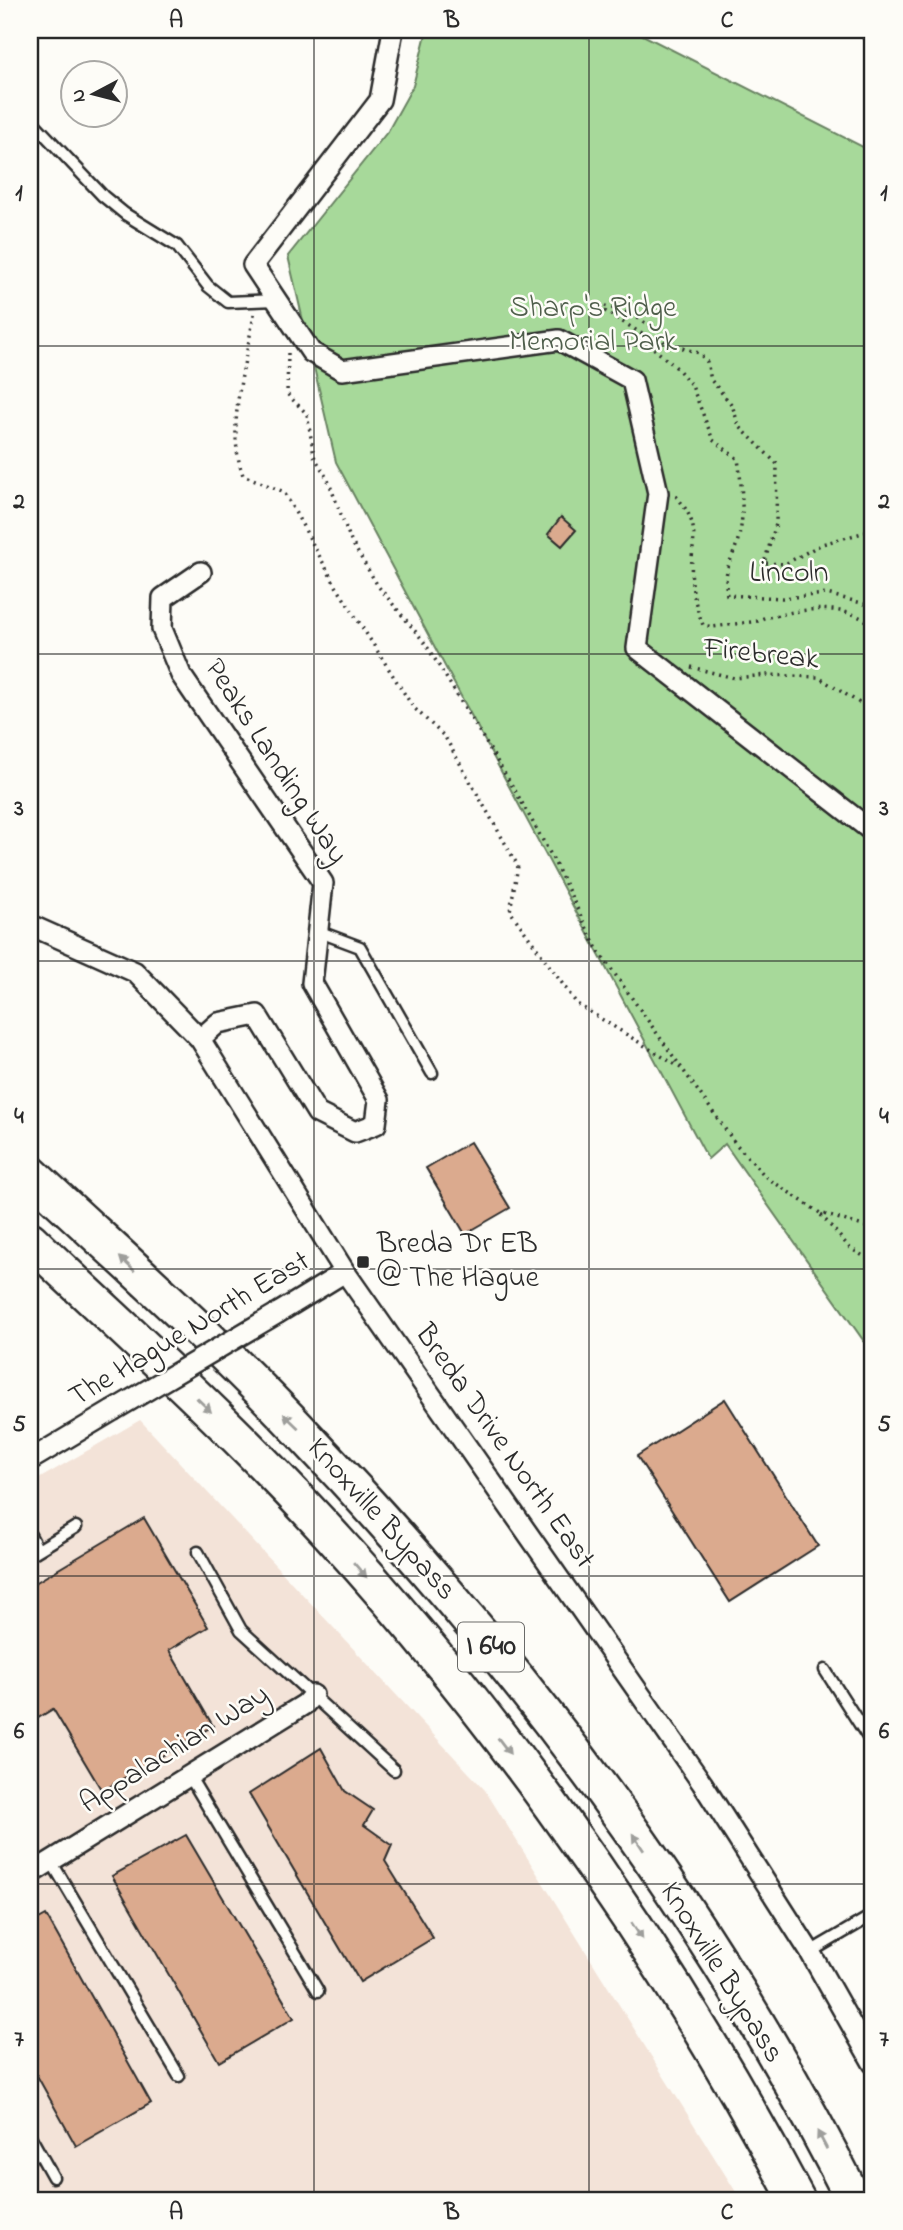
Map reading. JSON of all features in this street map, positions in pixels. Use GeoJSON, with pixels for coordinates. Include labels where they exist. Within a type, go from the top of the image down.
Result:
{"type":"FeatureCollection","features":[{"type":"Feature","properties":{"kind":"highway","name":"Knoxville Bypass"},"geometry":{"type":"LineString","coordinates":[[30,1173],[303,1433],[466,1615],[554,1727],[697,1929],[803,2104],[854,2200]]}},
{"type":"Feature","properties":{"kind":"highway","name":"Knoxville Bypass"},"geometry":{"type":"LineString","coordinates":[[30,1240],[251,1451],[400,1616],[473,1705],[542,1796],[665,1973],[715,2053],[797,2200]]}},
{"type":"Feature","properties":{"kind":"street"},"geometry":{"type":"LineString","coordinates":[[393,30],[380,100],[254,265],[311,352],[342,370],[559,340],[632,380],[657,493],[638,648],[873,832]]}},
{"type":"Feature","properties":{"kind":"street","name":"Peaks Landing Way"},"geometry":{"type":"LineString","coordinates":[[200,1039],[218,1023],[257,1016],[317,1113],[355,1132],[376,1124],[379,1100],[313,983],[323,883],[181,675],[162,629],[163,598],[201,572]]}},
{"type":"Feature","properties":{"kind":"street","name":"Breda Drive North East"},"geometry":{"type":"LineString","coordinates":[[30,925],[135,972],[200,1039],[345,1272],[702,1783],[810,1952],[873,2063]]}},
{"type":"Feature","properties":{"kind":"street","name":"The Hague North East"},"geometry":{"type":"LineString","coordinates":[[30,1460],[345,1272]]}},
{"type":"Feature","properties":{"kind":"street","name":"Appalachian Way"},"geometry":{"type":"LineString","coordinates":[[30,1874],[190,1777],[305,1704],[313,1695]]}},
{"type":"Feature","properties":{"kind":"lane"},"geometry":{"type":"LineString","coordinates":[[30,119],[103,195],[125,214],[177,246],[208,286],[228,302],[277,300]]}},
{"type":"Feature","properties":{"kind":"lane"},"geometry":{"type":"LineString","coordinates":[[320,932],[360,947],[432,1073]]}},
{"type":"Feature","properties":{"kind":"lane"},"geometry":{"type":"LineString","coordinates":[[30,1535],[34,1552],[76,1527]]}},
{"type":"Feature","properties":{"kind":"lane"},"geometry":{"type":"LineString","coordinates":[[198,1552],[241,1630],[394,1770]]}},
{"type":"Feature","properties":{"kind":"lane"},"geometry":{"type":"LineString","coordinates":[[825,1670],[873,1745]]}},
{"type":"Feature","properties":{"kind":"lane"},"geometry":{"type":"LineString","coordinates":[[190,1777],[318,1991]]}},
{"type":"Feature","properties":{"kind":"lane"},"geometry":{"type":"LineString","coordinates":[[51,1861],[179,2076]]}},
{"type":"Feature","properties":{"kind":"lane"},"geometry":{"type":"LineString","coordinates":[[810,1952],[873,1915]]}},
{"type":"Feature","properties":{"kind":"lane"},"geometry":{"type":"LineString","coordinates":[[30,2136],[53,2177]]}},
{"type":"Feature","properties":{"kind":"path","name":"Lincoln"},"geometry":{"type":"LineString","coordinates":[[873,530],[822,544],[785,564],[764,564],[776,524],[777,464],[739,426],[732,405],[711,380],[707,362],[699,353],[665,343],[652,327],[631,314],[602,305],[600,309],[647,337],[652,347],[678,369],[692,386],[713,440],[738,458],[742,483],[740,533],[724,573],[727,595],[782,598],[827,594],[873,606]]}},
{"type":"Feature","properties":{"kind":"path"},"geometry":{"type":"LineString","coordinates":[[255,308],[236,456],[243,475],[284,492],[336,586],[413,707],[445,737],[518,866],[510,911],[542,959],[577,1004],[685,1070]]}},
{"type":"Feature","properties":{"kind":"path"},"geometry":{"type":"LineString","coordinates":[[289,319],[288,394],[307,414],[314,456],[328,480],[351,541],[378,586],[425,643],[510,782],[551,855],[597,949],[735,1143],[766,1177],[820,1213],[849,1248],[873,1262]]}},
{"type":"Feature","properties":{"kind":"path"},"geometry":{"type":"LineString","coordinates":[[657,493],[675,494],[694,523],[696,542],[691,581],[704,625],[713,627],[758,621],[764,616],[802,610],[841,611],[873,626]]}},
{"type":"Feature","properties":{"kind":"path","name":"Firebreak"},"geometry":{"type":"LineString","coordinates":[[667,672],[694,666],[734,678],[767,675],[818,677],[866,707],[873,724]]}},
{"type":"Feature","properties":{"kind":"path"},"geometry":{"type":"LineString","coordinates":[[820,1213],[873,1229]]}},
{"type":"Feature","properties":{"kind":"shaded area"},"geometry":{"type":"Polygon","coordinates":[[[140,1420],[485,1790],[741,2200],[30,2200],[30,1484],[140,1420]]]}},
{"type":"Feature","properties":{"kind":"green space","name":"Sharp's Ridge Memorial Park"},"geometry":{"type":"Polygon","coordinates":[[[427,30],[633,30],[873,152],[873,1354],[725,1144],[708,1159],[336,462],[288,256],[388,131],[413,86],[427,30]]]}},
{"type":"Feature","properties":{"kind":"building"},"geometry":{"type":"Polygon","coordinates":[[[561,517],[576,530],[562,546],[548,534],[561,517]]]}},
{"type":"Feature","properties":{"kind":"building"},"geometry":{"type":"Polygon","coordinates":[[[470,1142],[510,1208],[465,1234],[426,1168],[470,1142]]]}},
{"type":"Feature","properties":{"kind":"building"},"geometry":{"type":"Polygon","coordinates":[[[725,1399],[818,1546],[730,1602],[637,1456],[725,1399]]]}},
{"type":"Feature","properties":{"kind":"building"},"geometry":{"type":"Polygon","coordinates":[[[144,1518],[208,1627],[169,1650],[213,1726],[102,1791],[53,1709],[30,1723],[30,1586],[144,1518]]]}},
{"type":"Feature","properties":{"kind":"building"},"geometry":{"type":"Polygon","coordinates":[[[321,1748],[345,1791],[373,1810],[364,1825],[392,1845],[385,1861],[433,1938],[360,1982],[249,1794],[321,1748]]]}},
{"type":"Feature","properties":{"kind":"building"},"geometry":{"type":"Polygon","coordinates":[[[186,1835],[294,2018],[219,2062],[112,1876],[186,1835]]]}},
{"type":"Feature","properties":{"kind":"building"},"geometry":{"type":"Polygon","coordinates":[[[46,1915],[151,2103],[76,2146],[30,2063],[30,1924],[46,1915]]]}},
{"type":"Feature","properties":{"kind":"place","name":"Breda Dr EB @ The Hague"},"geometry":{"type":"Point","coordinates":[363,1262]}}]}
